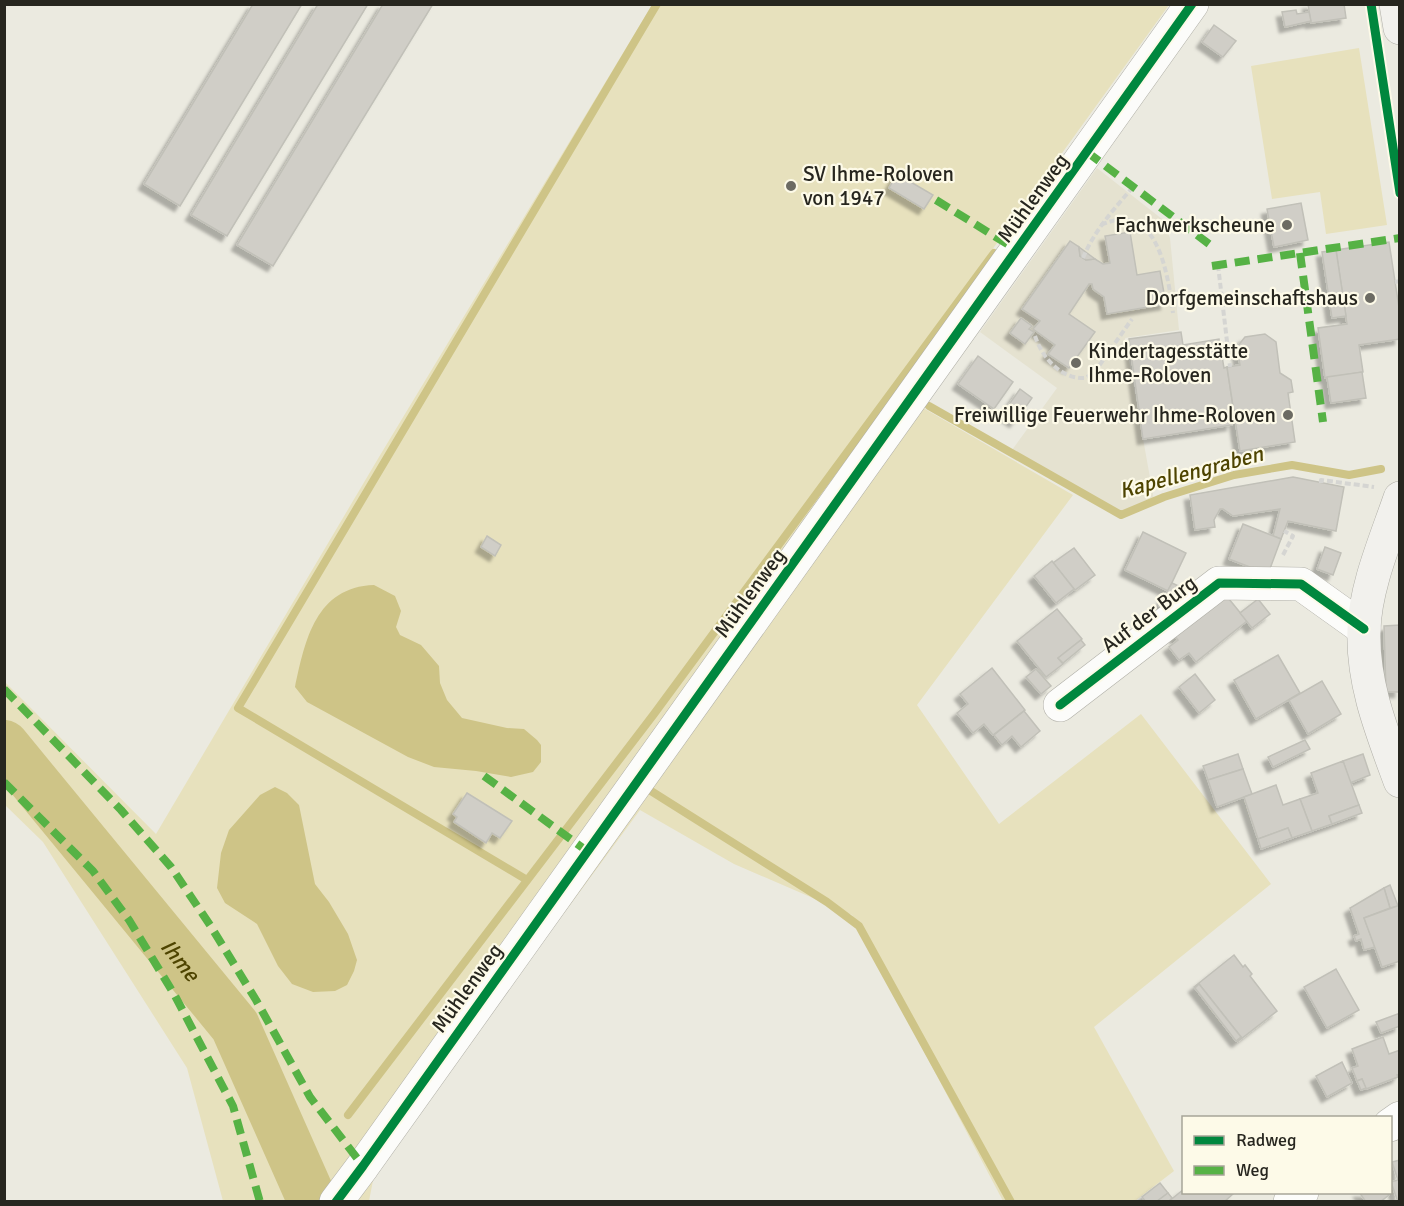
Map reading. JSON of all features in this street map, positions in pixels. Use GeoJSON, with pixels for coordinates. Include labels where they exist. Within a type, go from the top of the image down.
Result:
{"type":"FeatureCollection","features":[{"type":"Feature","properties":{"kind":"street","name":"Mühlenweg"},"geometry":{"type":"LineString","coordinates":[[336,1202],[1192,4]]}},
{"type":"Feature","properties":{"kind":"street"},"geometry":{"type":"LineString","coordinates":[[1396,4],[1400,28]]}},
{"type":"Feature","properties":{"kind":"street"},"geometry":{"type":"LineString","coordinates":[[1390,493],[1368,596],[1364,629],[1365,662],[1375,711],[1400,781]]}},
{"type":"Feature","properties":{"kind":"street","name":"Auf der Burg"},"geometry":{"type":"LineString","coordinates":[[1060,705],[1219,583],[1300,584],[1364,629]]}},
{"type":"Feature","properties":{"kind":"path"},"geometry":{"type":"LineString","coordinates":[[1083,258],[1101,225],[1133,187]]}},
{"type":"Feature","properties":{"kind":"path"},"geometry":{"type":"LineString","coordinates":[[1101,225],[1111,221],[1134,220],[1148,233],[1159,251],[1167,272],[1173,314]]}},
{"type":"Feature","properties":{"kind":"path"},"geometry":{"type":"LineString","coordinates":[[1218,265],[1230,367]]}},
{"type":"Feature","properties":{"kind":"path"},"geometry":{"type":"LineString","coordinates":[[1035,336],[1042,353],[1059,370],[1074,377],[1084,378],[1094,373],[1132,319]]}},
{"type":"Feature","properties":{"kind":"path"},"geometry":{"type":"LineString","coordinates":[[1321,483],[1321,480],[1390,493]]}},
{"type":"Feature","properties":{"kind":"shaded area"},"geometry":{"type":"Polygon","coordinates":[[[652,5],[1169,5],[893,387],[925,409],[1073,495],[917,705],[999,824],[1141,714],[1271,884],[1094,1027],[1174,1171],[1135,1201],[1003,1201],[852,915],[734,864],[640,810],[375,1170],[369,1201],[223,1201],[187,1068],[43,842],[5,805],[4,681],[156,834],[379,457],[652,5]]]}},
{"type":"Feature","properties":{"kind":"shaded area"},"geometry":{"type":"Polygon","coordinates":[[[1359,48],[1387,225],[1326,234],[1320,192],[1272,199],[1251,66],[1359,48]]]}},
{"type":"Feature","properties":{"kind":"shaded area","name":"Kindertagesstätte Ihme-Roloven"},"geometry":{"type":"Polygon","coordinates":[[[1097,168],[1162,219],[1170,238],[1179,330],[1125,338],[1154,500],[1122,513],[1012,450],[1057,388],[980,332],[1097,168]]]}},
{"type":"Feature","properties":{"kind":"shaded area"},"geometry":{"type":"Polygon","coordinates":[[[374,585],[395,596],[401,611],[396,627],[400,635],[421,645],[439,666],[440,683],[447,700],[462,718],[507,728],[524,729],[537,740],[541,745],[541,762],[533,772],[511,777],[434,767],[408,757],[307,702],[295,687],[303,652],[316,619],[339,595],[354,588],[374,585]]]}},
{"type":"Feature","properties":{"kind":"shaded area"},"geometry":{"type":"Polygon","coordinates":[[[275,787],[287,793],[299,805],[315,884],[348,934],[357,960],[347,985],[335,991],[313,992],[292,984],[278,966],[257,924],[225,903],[217,888],[221,853],[229,830],[260,795],[275,787]]]}},
{"type":"Feature","properties":{"kind":"building"},"geometry":{"type":"Polygon","coordinates":[[[253,4],[302,4],[180,206],[144,184],[253,4]]]}},
{"type":"Feature","properties":{"kind":"building"},"geometry":{"type":"Polygon","coordinates":[[[318,4],[368,4],[227,236],[191,215],[318,4]]]}},
{"type":"Feature","properties":{"kind":"building"},"geometry":{"type":"Polygon","coordinates":[[[383,4],[433,4],[273,266],[237,245],[383,4]]]}},
{"type":"Feature","properties":{"kind":"building"},"geometry":{"type":"Polygon","coordinates":[[[1308,4],[1344,4],[1346,18],[1311,23],[1308,4]]]}},
{"type":"Feature","properties":{"kind":"building"},"geometry":{"type":"Polygon","coordinates":[[[1296,10],[1297,14],[1309,12],[1311,21],[1285,27],[1282,12],[1296,10]]]}},
{"type":"Feature","properties":{"kind":"building"},"geometry":{"type":"Polygon","coordinates":[[[1214,25],[1236,41],[1223,57],[1202,42],[1214,25]]]}},
{"type":"Feature","properties":{"kind":"building"},"geometry":{"type":"Polygon","coordinates":[[[897,174],[933,195],[924,209],[889,188],[897,174]]]}},
{"type":"Feature","properties":{"kind":"building","name":"Fachwerkscheune"},"geometry":{"type":"Polygon","coordinates":[[[1301,203],[1308,240],[1274,247],[1267,209],[1301,203]]]}},
{"type":"Feature","properties":{"kind":"building"},"geometry":{"type":"Polygon","coordinates":[[[1130,232],[1137,275],[1160,271],[1166,304],[1107,314],[1104,297],[1093,289],[1092,284],[1089,284],[1069,314],[1095,332],[1069,368],[1048,354],[1055,345],[1033,329],[1040,321],[1022,309],[1070,241],[1079,247],[1080,256],[1086,260],[1095,259],[1103,264],[1110,263],[1105,236],[1130,232]]]}},
{"type":"Feature","properties":{"kind":"building","name":"Dorfgemeinschaftshaus"},"geometry":{"type":"Polygon","coordinates":[[[1389,242],[1400,314],[1400,339],[1359,345],[1363,372],[1325,378],[1318,328],[1347,324],[1336,250],[1389,242]]]}},
{"type":"Feature","properties":{"kind":"building"},"geometry":{"type":"Polygon","coordinates":[[[1079,247],[1095,259],[1086,260],[1080,256],[1079,247]]]}},
{"type":"Feature","properties":{"kind":"building"},"geometry":{"type":"Polygon","coordinates":[[[1336,250],[1346,316],[1332,318],[1322,252],[1336,250]]]}},
{"type":"Feature","properties":{"kind":"building"},"geometry":{"type":"Polygon","coordinates":[[[1021,318],[1032,326],[1029,329],[1034,332],[1025,344],[1010,333],[1021,318]]]}},
{"type":"Feature","properties":{"kind":"building"},"geometry":{"type":"Polygon","coordinates":[[[1181,332],[1183,345],[1219,339],[1224,368],[1227,367],[1235,420],[1231,421],[1232,425],[1143,439],[1129,339],[1181,332]]]}},
{"type":"Feature","properties":{"kind":"building"},"geometry":{"type":"Polygon","coordinates":[[[1265,334],[1276,342],[1280,373],[1291,380],[1293,392],[1288,393],[1295,442],[1240,451],[1227,367],[1240,365],[1237,347],[1245,337],[1265,334]]]}},
{"type":"Feature","properties":{"kind":"building"},"geometry":{"type":"Polygon","coordinates":[[[978,356],[1013,382],[994,409],[958,384],[978,356]]]}},
{"type":"Feature","properties":{"kind":"building"},"geometry":{"type":"Polygon","coordinates":[[[1362,372],[1366,398],[1331,403],[1327,377],[1362,372]]]}},
{"type":"Feature","properties":{"kind":"building"},"geometry":{"type":"Polygon","coordinates":[[[1020,389],[1032,398],[1015,422],[1003,413],[1020,389]]]}},
{"type":"Feature","properties":{"kind":"building"},"geometry":{"type":"Polygon","coordinates":[[[1293,477],[1344,487],[1336,531],[1288,521],[1281,539],[1273,536],[1280,509],[1233,516],[1220,509],[1214,520],[1215,527],[1195,530],[1190,495],[1293,477]]]}},
{"type":"Feature","properties":{"kind":"building"},"geometry":{"type":"Polygon","coordinates":[[[1243,524],[1281,539],[1268,574],[1229,559],[1243,524]]]}},
{"type":"Feature","properties":{"kind":"building"},"geometry":{"type":"Polygon","coordinates":[[[1143,532],[1186,553],[1168,591],[1125,570],[1143,532]]]}},
{"type":"Feature","properties":{"kind":"building"},"geometry":{"type":"Polygon","coordinates":[[[487,536],[501,545],[495,556],[481,547],[487,536]]]}},
{"type":"Feature","properties":{"kind":"building"},"geometry":{"type":"Polygon","coordinates":[[[1325,547],[1341,553],[1333,575],[1317,569],[1325,547]]]}},
{"type":"Feature","properties":{"kind":"building"},"geometry":{"type":"Polygon","coordinates":[[[1074,548],[1095,575],[1075,590],[1053,563],[1074,548]]]}},
{"type":"Feature","properties":{"kind":"building"},"geometry":{"type":"Polygon","coordinates":[[[1052,561],[1074,589],[1056,603],[1034,576],[1052,561]]]}},
{"type":"Feature","properties":{"kind":"building"},"geometry":{"type":"Polygon","coordinates":[[[1172,583],[1187,590],[1171,612],[1159,606],[1172,583]]]}},
{"type":"Feature","properties":{"kind":"building"},"geometry":{"type":"Polygon","coordinates":[[[1224,593],[1247,621],[1196,662],[1189,653],[1179,660],[1169,647],[1178,640],[1170,629],[1224,593]]]}},
{"type":"Feature","properties":{"kind":"building"},"geometry":{"type":"Polygon","coordinates":[[[1258,599],[1270,614],[1252,628],[1240,613],[1258,599]]]}},
{"type":"Feature","properties":{"kind":"building"},"geometry":{"type":"Polygon","coordinates":[[[1057,609],[1082,639],[1058,658],[1063,664],[1046,677],[1017,641],[1057,609]]]}},
{"type":"Feature","properties":{"kind":"building"},"geometry":{"type":"Polygon","coordinates":[[[1400,625],[1400,692],[1386,692],[1384,626],[1400,625]]]}},
{"type":"Feature","properties":{"kind":"building"},"geometry":{"type":"Polygon","coordinates":[[[1081,640],[1085,645],[1063,663],[1058,658],[1081,640]]]}},
{"type":"Feature","properties":{"kind":"building"},"geometry":{"type":"Polygon","coordinates":[[[1278,655],[1300,693],[1256,719],[1234,680],[1278,655]]]}},
{"type":"Feature","properties":{"kind":"building"},"geometry":{"type":"Polygon","coordinates":[[[992,668],[1025,710],[993,735],[984,724],[973,733],[957,713],[968,704],[960,694],[992,668]]]}},
{"type":"Feature","properties":{"kind":"building"},"geometry":{"type":"Polygon","coordinates":[[[1036,669],[1051,686],[1041,694],[1026,677],[1036,669]]]}},
{"type":"Feature","properties":{"kind":"building"},"geometry":{"type":"Polygon","coordinates":[[[1195,674],[1215,700],[1199,713],[1179,687],[1195,674]]]}},
{"type":"Feature","properties":{"kind":"building"},"geometry":{"type":"Polygon","coordinates":[[[1322,681],[1341,714],[1308,734],[1289,700],[1322,681]]]}},
{"type":"Feature","properties":{"kind":"building"},"geometry":{"type":"Polygon","coordinates":[[[1024,711],[1040,731],[1021,747],[1012,736],[1002,745],[994,735],[1024,711]]]}},
{"type":"Feature","properties":{"kind":"building"},"geometry":{"type":"Polygon","coordinates":[[[1305,740],[1310,749],[1273,767],[1268,757],[1305,740]]]}},
{"type":"Feature","properties":{"kind":"building"},"geometry":{"type":"Polygon","coordinates":[[[1238,754],[1243,769],[1208,780],[1203,766],[1238,754]]]}},
{"type":"Feature","properties":{"kind":"building"},"geometry":{"type":"Polygon","coordinates":[[[1363,754],[1370,775],[1350,783],[1343,761],[1363,754]]]}},
{"type":"Feature","properties":{"kind":"building"},"geometry":{"type":"Polygon","coordinates":[[[1343,761],[1359,805],[1329,816],[1332,824],[1312,831],[1300,799],[1318,793],[1311,773],[1343,761]]]}},
{"type":"Feature","properties":{"kind":"building"},"geometry":{"type":"Polygon","coordinates":[[[1243,769],[1252,794],[1217,807],[1208,780],[1243,769]]]}},
{"type":"Feature","properties":{"kind":"building"},"geometry":{"type":"Polygon","coordinates":[[[1276,785],[1283,805],[1300,799],[1312,831],[1292,838],[1288,828],[1258,839],[1244,797],[1276,785]]]}},
{"type":"Feature","properties":{"kind":"building"},"geometry":{"type":"Polygon","coordinates":[[[467,793],[512,821],[500,838],[492,833],[486,843],[454,822],[457,817],[453,814],[467,793]]]}},
{"type":"Feature","properties":{"kind":"building"},"geometry":{"type":"Polygon","coordinates":[[[1359,805],[1362,813],[1332,824],[1329,816],[1359,805]]]}},
{"type":"Feature","properties":{"kind":"building"},"geometry":{"type":"Polygon","coordinates":[[[1288,828],[1292,838],[1261,849],[1258,839],[1288,828]]]}},
{"type":"Feature","properties":{"kind":"building"},"geometry":{"type":"Polygon","coordinates":[[[1390,885],[1398,906],[1390,908],[1384,888],[1390,885]]]}},
{"type":"Feature","properties":{"kind":"building"},"geometry":{"type":"Polygon","coordinates":[[[1384,888],[1390,908],[1364,918],[1375,947],[1364,950],[1361,939],[1356,941],[1354,936],[1359,934],[1350,908],[1384,888]]]}},
{"type":"Feature","properties":{"kind":"building"},"geometry":{"type":"Polygon","coordinates":[[[1400,905],[1400,961],[1382,967],[1364,918],[1400,905]]]}},
{"type":"Feature","properties":{"kind":"building"},"geometry":{"type":"Polygon","coordinates":[[[1234,955],[1252,974],[1250,976],[1277,1011],[1237,1042],[1241,1037],[1199,984],[1194,987],[1234,955]]]}},
{"type":"Feature","properties":{"kind":"building"},"geometry":{"type":"Polygon","coordinates":[[[1336,969],[1359,1010],[1327,1028],[1304,987],[1336,969]]]}},
{"type":"Feature","properties":{"kind":"building"},"geometry":{"type":"Polygon","coordinates":[[[1199,984],[1241,1037],[1236,1041],[1195,988],[1199,984]]]}},
{"type":"Feature","properties":{"kind":"building"},"geometry":{"type":"Polygon","coordinates":[[[1400,1013],[1400,1026],[1381,1033],[1376,1022],[1400,1013]]]}},
{"type":"Feature","properties":{"kind":"building"},"geometry":{"type":"Polygon","coordinates":[[[1383,1037],[1389,1054],[1400,1050],[1400,1074],[1397,1075],[1398,1077],[1366,1089],[1362,1079],[1357,1081],[1352,1068],[1358,1066],[1352,1049],[1383,1037]]]}},
{"type":"Feature","properties":{"kind":"building"},"geometry":{"type":"Polygon","coordinates":[[[1342,1062],[1352,1083],[1327,1097],[1316,1076],[1342,1062]]]}},
{"type":"Feature","properties":{"kind":"building"},"geometry":{"type":"Polygon","coordinates":[[[1362,1079],[1366,1088],[1361,1090],[1357,1081],[1362,1079]]]}},
{"type":"Feature","properties":{"kind":"building"},"geometry":{"type":"Polygon","coordinates":[[[1400,1160],[1400,1202],[1398,1202],[1392,1185],[1392,1182],[1398,1180],[1392,1162],[1400,1160]]]}},
{"type":"Feature","properties":{"kind":"building"},"geometry":{"type":"Polygon","coordinates":[[[1160,1183],[1168,1193],[1156,1202],[1146,1202],[1142,1197],[1160,1183]]]}},
{"type":"Feature","properties":{"kind":"building"},"geometry":{"type":"Polygon","coordinates":[[[1182,1191],[1182,1194],[1233,1194],[1224,1202],[1168,1202],[1182,1191]]]}},
{"type":"Feature","properties":{"kind":"building"},"geometry":{"type":"Polygon","coordinates":[[[1168,1193],[1172,1198],[1168,1202],[1156,1202],[1168,1193]]]}},
{"type":"Feature","properties":{"kind":"building"},"geometry":{"type":"Polygon","coordinates":[[[1360,1194],[1389,1195],[1380,1202],[1366,1202],[1360,1194]]]}},
{"type":"Feature","properties":{"kind":"waterway"},"geometry":{"type":"LineString","coordinates":[[527,880],[238,708],[657,4]]}},
{"type":"Feature","properties":{"kind":"waterway"},"geometry":{"type":"LineString","coordinates":[[348,1115],[654,714],[994,253]]}},
{"type":"Feature","properties":{"kind":"waterway","name":"Kapellengraben"},"geometry":{"type":"LineString","coordinates":[[929,406],[1121,515],[1164,497],[1234,475],[1292,465],[1349,475],[1381,469]]}},
{"type":"Feature","properties":{"kind":"waterway","name":"Ihme"},"geometry":{"type":"LineString","coordinates":[[4,745],[235,1026],[313,1202]]}},
{"type":"Feature","properties":{"kind":"waterway"},"geometry":{"type":"LineString","coordinates":[[651,791],[827,902],[859,926],[1011,1202]]}},
{"type":"Feature","properties":{"kind":"marked path"},"geometry":{"type":"LineString","coordinates":[[1087,152],[1209,244]]}},
{"type":"Feature","properties":{"kind":"marked path"},"geometry":{"type":"LineString","coordinates":[[936,200],[1017,250]]}},
{"type":"Feature","properties":{"kind":"marked path"},"geometry":{"type":"LineString","coordinates":[[1212,266],[1400,238]]}},
{"type":"Feature","properties":{"kind":"marked path"},"geometry":{"type":"LineString","coordinates":[[1300,253],[1323,422]]}},
{"type":"Feature","properties":{"kind":"marked path"},"geometry":{"type":"LineString","coordinates":[[4,689],[121,810],[171,867],[256,1000],[310,1097],[363,1166]]}},
{"type":"Feature","properties":{"kind":"marked path"},"geometry":{"type":"LineString","coordinates":[[484,776],[587,851]]}},
{"type":"Feature","properties":{"kind":"marked path"},"geometry":{"type":"LineString","coordinates":[[4,782],[93,871],[129,920],[174,994],[233,1106],[260,1202]]}},
{"type":"Feature","properties":{"kind":"cycle path"},"geometry":{"type":"LineString","coordinates":[[336,1202],[1192,4]]}},
{"type":"Feature","properties":{"kind":"cycle path"},"geometry":{"type":"LineString","coordinates":[[1371,4],[1400,193]]}},
{"type":"Feature","properties":{"kind":"cycle path"},"geometry":{"type":"LineString","coordinates":[[1060,705],[1219,583],[1301,584],[1364,629]]}},
{"type":"Feature","properties":{"kind":"place","name":"SV Ihme-Roloven von 1947"},"geometry":{"type":"Point","coordinates":[791,186]}},
{"type":"Feature","properties":{"kind":"place","name":"Fachwerkscheune"},"geometry":{"type":"Point","coordinates":[1287,225]}},
{"type":"Feature","properties":{"kind":"place","name":"Dorfgemeinschaftshaus"},"geometry":{"type":"Point","coordinates":[1370,298]}},
{"type":"Feature","properties":{"kind":"place","name":"Kindertagesstätte Ihme-Roloven"},"geometry":{"type":"Point","coordinates":[1076,363]}},
{"type":"Feature","properties":{"kind":"place","name":"Freiwillige Feuerwehr Ihme-Roloven"},"geometry":{"type":"Point","coordinates":[1288,415]}}]}
